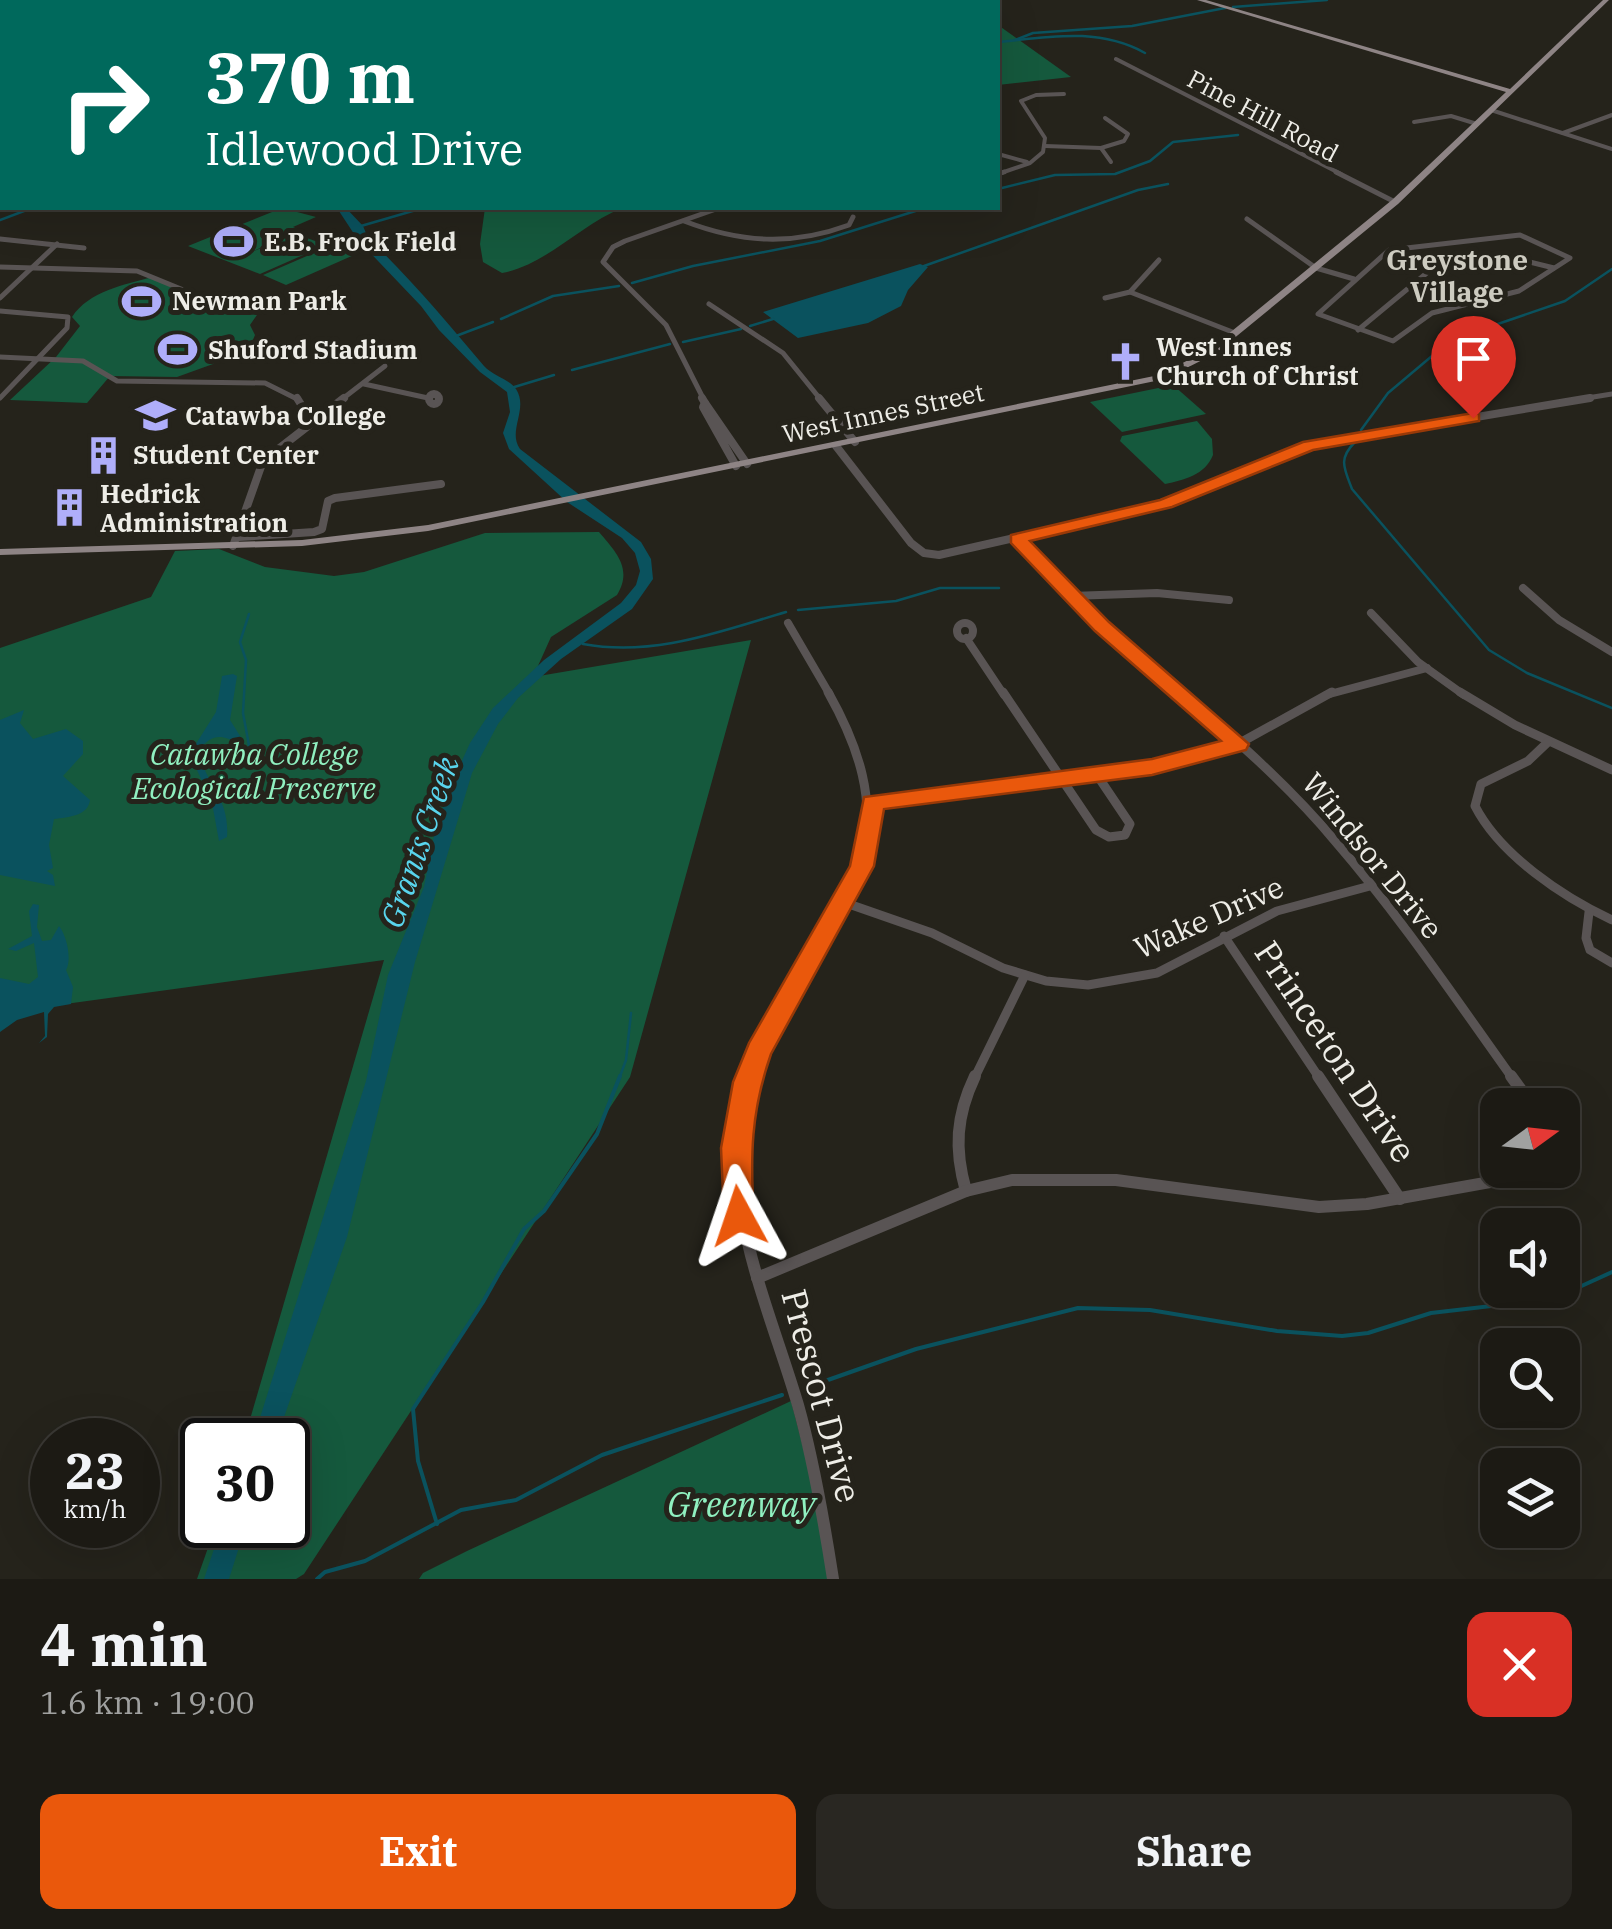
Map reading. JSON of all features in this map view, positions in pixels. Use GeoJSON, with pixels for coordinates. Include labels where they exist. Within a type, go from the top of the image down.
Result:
{"type":"FeatureCollection","features":[{"type":"Feature","properties":{"kind":"main road"},"geometry":{"type":"LineString","coordinates":[[1200,0],[1511,91]]}},
{"type":"Feature","properties":{"kind":"main road","name":"West Innes Street"},"geometry":{"type":"LineString","coordinates":[[0,550],[185,550],[236,541],[361,538],[552,504],[1146,382],[1191,364],[1314,270],[1395,202],[1606,0]]}},
{"type":"Feature","properties":{"kind":"street","name":"Pine Hill Road"},"geometry":{"type":"LineString","coordinates":[[1116,59],[1395,202]]}},
{"type":"Feature","properties":{"kind":"street"},"geometry":{"type":"LineString","coordinates":[[1000,173],[1030,162],[1045,146],[1045,138],[1021,101],[1036,95],[1064,94]]}},
{"type":"Feature","properties":{"kind":"street"},"geometry":{"type":"LineString","coordinates":[[1491,110],[1612,149]]}},
{"type":"Feature","properties":{"kind":"street"},"geometry":{"type":"LineString","coordinates":[[1414,122],[1451,116],[1477,124]]}},
{"type":"Feature","properties":{"kind":"street"},"geometry":{"type":"LineString","coordinates":[[1563,133],[1612,116]]}},
{"type":"Feature","properties":{"kind":"street"},"geometry":{"type":"LineString","coordinates":[[1045,146],[1101,148],[1124,142],[1128,134],[1105,118]]}},
{"type":"Feature","properties":{"kind":"street"},"geometry":{"type":"LineString","coordinates":[[1101,148],[1111,162]]}},
{"type":"Feature","properties":{"kind":"street"},"geometry":{"type":"LineString","coordinates":[[1000,154],[1030,162]]}},
{"type":"Feature","properties":{"kind":"street"},"geometry":{"type":"LineString","coordinates":[[714,210],[613,247],[603,262],[666,325],[741,465]]}},
{"type":"Feature","properties":{"kind":"street"},"geometry":{"type":"LineString","coordinates":[[684,220],[734,238],[781,242],[813,239],[849,225],[853,218]]}},
{"type":"Feature","properties":{"kind":"street"},"geometry":{"type":"LineString","coordinates":[[1246,219],[1314,270],[1352,281]]}},
{"type":"Feature","properties":{"kind":"street"},"geometry":{"type":"LineString","coordinates":[[1520,235],[1569,255],[1519,291],[1435,312],[1393,341],[1318,314],[1352,281],[1393,248],[1520,235]]}},
{"type":"Feature","properties":{"kind":"street"},"geometry":{"type":"LineString","coordinates":[[0,239],[84,248]]}},
{"type":"Feature","properties":{"kind":"street"},"geometry":{"type":"LineString","coordinates":[[0,298],[57,244]]}},
{"type":"Feature","properties":{"kind":"street"},"geometry":{"type":"LineString","coordinates":[[1358,330],[1434,267],[1518,258],[1554,268]]}},
{"type":"Feature","properties":{"kind":"street"},"geometry":{"type":"LineString","coordinates":[[1130,292],[1159,260]]}},
{"type":"Feature","properties":{"kind":"street"},"geometry":{"type":"LineString","coordinates":[[0,266],[137,271],[204,298]]}},
{"type":"Feature","properties":{"kind":"street"},"geometry":{"type":"LineString","coordinates":[[1104,298],[1130,292],[1235,333]]}},
{"type":"Feature","properties":{"kind":"street"},"geometry":{"type":"LineString","coordinates":[[709,304],[783,352],[856,442]]}},
{"type":"Feature","properties":{"kind":"street"},"geometry":{"type":"LineString","coordinates":[[0,311],[68,317],[67,328],[0,398]]}},
{"type":"Feature","properties":{"kind":"street"},"geometry":{"type":"LineString","coordinates":[[0,357],[83,361],[117,381],[266,383],[298,398],[312,422]]}},
{"type":"Feature","properties":{"kind":"street"},"geometry":{"type":"LineString","coordinates":[[385,366],[263,461],[236,541],[314,532],[326,524],[327,504],[335,498],[442,484]]}},
{"type":"Feature","properties":{"kind":"street"},"geometry":{"type":"LineString","coordinates":[[364,384],[428,398]]}},
{"type":"Feature","properties":{"kind":"street"},"geometry":{"type":"LineString","coordinates":[[836,446],[921,551],[944,555],[1166,504],[1309,445],[1612,394]]}},
{"type":"Feature","properties":{"kind":"street"},"geometry":{"type":"LineString","coordinates":[[705,403],[703,407],[722,444],[741,465]]}},
{"type":"Feature","properties":{"kind":"street"},"geometry":{"type":"LineString","coordinates":[[722,444],[732,442]]}},
{"type":"Feature","properties":{"kind":"street","name":"Windsor Drive"},"geometry":{"type":"LineString","coordinates":[[1017,539],[1070,596],[1300,803],[1370,886],[1519,1088]]}},
{"type":"Feature","properties":{"kind":"street"},"geometry":{"type":"LineString","coordinates":[[1524,588],[1559,620],[1612,652]]}},
{"type":"Feature","properties":{"kind":"street"},"geometry":{"type":"LineString","coordinates":[[1070,596],[1157,593],[1229,600]]}},
{"type":"Feature","properties":{"kind":"street"},"geometry":{"type":"LineString","coordinates":[[1372,613],[1428,668],[1548,742],[1612,770]]}},
{"type":"Feature","properties":{"kind":"street","name":"Prescot Drive"},"geometry":{"type":"LineString","coordinates":[[788,623],[860,758],[872,803],[869,846],[843,902],[759,1052],[743,1096],[735,1148],[736,1198],[800,1413],[834,1579]]}},
{"type":"Feature","properties":{"kind":"street"},"geometry":{"type":"LineString","coordinates":[[966,638],[1100,834],[1114,838],[1125,835],[1130,824],[1097,776]]}},
{"type":"Feature","properties":{"kind":"street"},"geometry":{"type":"LineString","coordinates":[[872,803],[1168,764],[1238,744],[1329,694],[1428,668]]}},
{"type":"Feature","properties":{"kind":"street"},"geometry":{"type":"LineString","coordinates":[[1548,742],[1528,762],[1482,784],[1477,789],[1475,806],[1485,823],[1556,888],[1589,912],[1612,920]]}},
{"type":"Feature","properties":{"kind":"street","name":"Wake Drive"},"geometry":{"type":"LineString","coordinates":[[843,902],[932,933],[1025,975],[1088,985],[1138,978],[1168,968],[1224,936],[1294,905],[1370,886]]}},
{"type":"Feature","properties":{"kind":"street"},"geometry":{"type":"LineString","coordinates":[[1589,912],[1586,938],[1590,950],[1612,963]]}},
{"type":"Feature","properties":{"kind":"street","name":"Princeton Drive"},"geometry":{"type":"LineString","coordinates":[[1224,936],[1400,1198]]}},
{"type":"Feature","properties":{"kind":"street"},"geometry":{"type":"LineString","coordinates":[[966,1191],[956,1152],[957,1122],[963,1101],[1025,975]]}},
{"type":"Feature","properties":{"kind":"street"},"geometry":{"type":"LineString","coordinates":[[757,1278],[966,1191],[1012,1180],[1077,1177],[1293,1206],[1346,1206],[1480,1183]]}},
{"type":"Feature","properties":{"kind":"green space"},"geometry":{"type":"Polygon","coordinates":[[[1000,26],[1071,77],[1000,85],[1000,26]]]}},
{"type":"Feature","properties":{"kind":"green space"},"geometry":{"type":"Polygon","coordinates":[[[277,210],[316,217],[293,227],[300,230],[249,253],[296,234],[326,245],[260,274],[188,246],[277,210]]]}},
{"type":"Feature","properties":{"kind":"green space"},"geometry":{"type":"Polygon","coordinates":[[[485,210],[618,210],[533,262],[502,273],[483,262],[480,244],[485,210]]]}},
{"type":"Feature","properties":{"kind":"green space"},"geometry":{"type":"Polygon","coordinates":[[[330,246],[354,255],[286,285],[263,275],[330,246]]]}},
{"type":"Feature","properties":{"kind":"green space"},"geometry":{"type":"Polygon","coordinates":[[[152,277],[177,286],[192,297],[268,299],[250,325],[255,335],[252,342],[237,350],[238,355],[177,377],[110,376],[87,403],[10,400],[56,357],[80,326],[72,317],[79,308],[108,290],[152,277]]]}},
{"type":"Feature","properties":{"kind":"green space"},"geometry":{"type":"Polygon","coordinates":[[[1173,385],[1206,414],[1122,432],[1090,402],[1173,385]]]}},
{"type":"Feature","properties":{"kind":"green space"},"geometry":{"type":"Polygon","coordinates":[[[1197,421],[1212,439],[1213,455],[1199,472],[1179,481],[1165,484],[1120,441],[1122,436],[1197,421]]]}},
{"type":"Feature","properties":{"kind":"green space","name":"Catawba College Ecological Preserve"},"geometry":{"type":"Polygon","coordinates":[[[599,532],[623,569],[617,595],[551,637],[533,677],[751,640],[630,1077],[304,1574],[296,1579],[197,1579],[208,1548],[310,1548],[310,1418],[250,1418],[384,960],[0,1013],[0,648],[151,597],[175,551],[219,549],[265,567],[334,576],[364,572],[485,533],[599,532]]]}},
{"type":"Feature","properties":{"kind":"green space","name":"Greenway"},"geometry":{"type":"Polygon","coordinates":[[[791,1401],[812,1481],[830,1579],[419,1579],[423,1573],[467,1551],[791,1401]]]}},
{"type":"Feature","properties":{"kind":"water"},"geometry":{"type":"Polygon","coordinates":[[[338,210],[348,210],[368,238],[484,366],[516,389],[520,404],[516,435],[520,449],[641,542],[651,559],[653,579],[632,609],[561,659],[518,698],[498,724],[472,773],[415,962],[347,1237],[284,1418],[260,1418],[366,1081],[388,975],[424,887],[436,826],[455,776],[470,743],[493,708],[544,660],[621,603],[636,585],[640,571],[635,553],[622,538],[567,502],[509,449],[503,433],[510,412],[507,392],[480,372],[358,240],[338,210]]]}},
{"type":"Feature","properties":{"kind":"water"},"geometry":{"type":"Polygon","coordinates":[[[920,264],[928,267],[908,290],[901,306],[868,323],[798,338],[763,312],[920,264]]]}},
{"type":"Feature","properties":{"kind":"water"},"geometry":{"type":"Polygon","coordinates":[[[222,676],[237,676],[230,720],[242,739],[239,744],[217,737],[199,750],[227,823],[227,837],[219,841],[212,803],[197,770],[194,747],[216,712],[222,676]]]}},
{"type":"Feature","properties":{"kind":"water"},"geometry":{"type":"Polygon","coordinates":[[[24,710],[20,723],[33,739],[66,729],[83,741],[83,754],[63,776],[90,800],[82,813],[54,819],[49,845],[53,868],[47,871],[53,875],[55,886],[0,875],[0,720],[24,710]]]}},
{"type":"Feature","properties":{"kind":"water"},"geometry":{"type":"Polygon","coordinates":[[[33,904],[39,905],[37,927],[42,941],[51,940],[59,926],[62,930],[69,954],[66,970],[73,987],[71,1004],[54,1007],[48,1014],[47,1037],[39,1043],[45,1036],[44,1012],[17,1020],[0,1032],[0,978],[29,984],[38,977],[34,943],[16,951],[8,949],[32,936],[29,911],[33,904]]]}},
{"type":"Feature","properties":{"kind":"water"},"geometry":{"type":"Polygon","coordinates":[[[214,1548],[239,1548],[229,1579],[204,1579],[214,1548]]]}},
{"type":"Feature","properties":{"kind":"waterway"},"geometry":{"type":"LineString","coordinates":[[1233,7],[1327,0]]}},
{"type":"Feature","properties":{"kind":"waterway"},"geometry":{"type":"LineString","coordinates":[[1015,40],[1033,33],[1132,26],[1225,8]]}},
{"type":"Feature","properties":{"kind":"waterway"},"geometry":{"type":"LineString","coordinates":[[1000,42],[1091,37],[1145,53]]}},
{"type":"Feature","properties":{"kind":"waterway"},"geometry":{"type":"LineString","coordinates":[[1000,189],[1055,175],[1115,174],[1150,161],[1173,142],[1238,135]]}},
{"type":"Feature","properties":{"kind":"waterway"},"geometry":{"type":"LineString","coordinates":[[924,266],[1138,190],[1168,184]]}},
{"type":"Feature","properties":{"kind":"waterway"},"geometry":{"type":"LineString","coordinates":[[0,220],[27,210]]}},
{"type":"Feature","properties":{"kind":"waterway"},"geometry":{"type":"LineString","coordinates":[[361,226],[416,210]]}},
{"type":"Feature","properties":{"kind":"waterway"},"geometry":{"type":"LineString","coordinates":[[632,283],[693,266],[820,241],[919,210]]}},
{"type":"Feature","properties":{"kind":"waterway"},"geometry":{"type":"LineString","coordinates":[[1361,430],[1388,393],[1451,340],[1565,301],[1612,269]]}},
{"type":"Feature","properties":{"kind":"waterway"},"geometry":{"type":"LineString","coordinates":[[501,319],[553,296],[619,286]]}},
{"type":"Feature","properties":{"kind":"waterway"},"geometry":{"type":"LineString","coordinates":[[750,326],[773,319]]}},
{"type":"Feature","properties":{"kind":"waterway"},"geometry":{"type":"LineString","coordinates":[[456,336],[493,322]]}},
{"type":"Feature","properties":{"kind":"waterway"},"geometry":{"type":"LineString","coordinates":[[683,342],[741,329]]}},
{"type":"Feature","properties":{"kind":"waterway"},"geometry":{"type":"LineString","coordinates":[[572,370],[670,344]]}},
{"type":"Feature","properties":{"kind":"waterway"},"geometry":{"type":"LineString","coordinates":[[511,388],[554,375]]}},
{"type":"Feature","properties":{"kind":"waterway"},"geometry":{"type":"LineString","coordinates":[[1355,442],[1344,464],[1352,489],[1489,650],[1527,673],[1612,708]]}},
{"type":"Feature","properties":{"kind":"waterway"},"geometry":{"type":"LineString","coordinates":[[798,610],[896,601],[940,588],[999,588]]}},
{"type":"Feature","properties":{"kind":"waterway"},"geometry":{"type":"LineString","coordinates":[[583,644],[661,645],[786,612]]}},
{"type":"Feature","properties":{"kind":"waterway"},"geometry":{"type":"LineString","coordinates":[[249,614],[240,642],[246,660],[243,713],[250,751]]}},
{"type":"Feature","properties":{"kind":"waterway"},"geometry":{"type":"LineString","coordinates":[[619,1079],[626,1060],[631,1013]]}},
{"type":"Feature","properties":{"kind":"waterway"},"geometry":{"type":"LineString","coordinates":[[437,1523],[418,1461],[413,1409],[483,1302],[524,1229],[544,1211],[597,1134],[620,1076]]}},
{"type":"Feature","properties":{"kind":"waterway"},"geometry":{"type":"LineString","coordinates":[[808,1387],[916,1349],[1078,1308],[1150,1310],[1277,1331],[1342,1336],[1368,1333],[1431,1313],[1553,1299],[1612,1272]]}},
{"type":"Feature","properties":{"kind":"waterway"},"geometry":{"type":"LineString","coordinates":[[437,1523],[461,1510],[516,1500],[602,1455],[782,1395]]}},
{"type":"Feature","properties":{"kind":"waterway"},"geometry":{"type":"LineString","coordinates":[[317,1579],[325,1572],[365,1561],[437,1523]]}},
{"type":"Feature","properties":{"kind":"place","name":"E.B. Frock Field"},"geometry":{"type":"Point","coordinates":[234,242]}},
{"type":"Feature","properties":{"kind":"place","name":"Newman Park"},"geometry":{"type":"Point","coordinates":[142,301]}},
{"type":"Feature","properties":{"kind":"place","name":"Shuford Stadium"},"geometry":{"type":"Point","coordinates":[178,350]}},
{"type":"Feature","properties":{"kind":"place","name":"West Innes Church of Christ"},"geometry":{"type":"Point","coordinates":[1126,361]}},
{"type":"Feature","properties":{"kind":"place","name":"Catawba College"},"geometry":{"type":"Point","coordinates":[155,416]}},
{"type":"Feature","properties":{"kind":"place","name":"Student Center"},"geometry":{"type":"Point","coordinates":[103,455]}},
{"type":"Feature","properties":{"kind":"place","name":"Hedrick Administration"},"geometry":{"type":"Point","coordinates":[70,508]}},
{"type":"Feature","properties":{"kind":"district","name":"Greystone Village"},"geometry":{"type":"Point","coordinates":[1457,276]}},
{"type":"Feature","properties":{"kind":"route"},"geometry":{"type":"LineString","coordinates":[[739,1216],[735,1148],[747,1082],[796,982],[862,866],[872,830],[872,803],[1152,767],[1205,756],[1238,744],[1102,626],[1017,539],[1166,504],[1278,454],[1309,445],[1473,418]]}},
{"type":"Feature","properties":{"kind":"water label","name":"Grants Creek"},"geometry":{"type":"Point","coordinates":[420,842]}}]}
